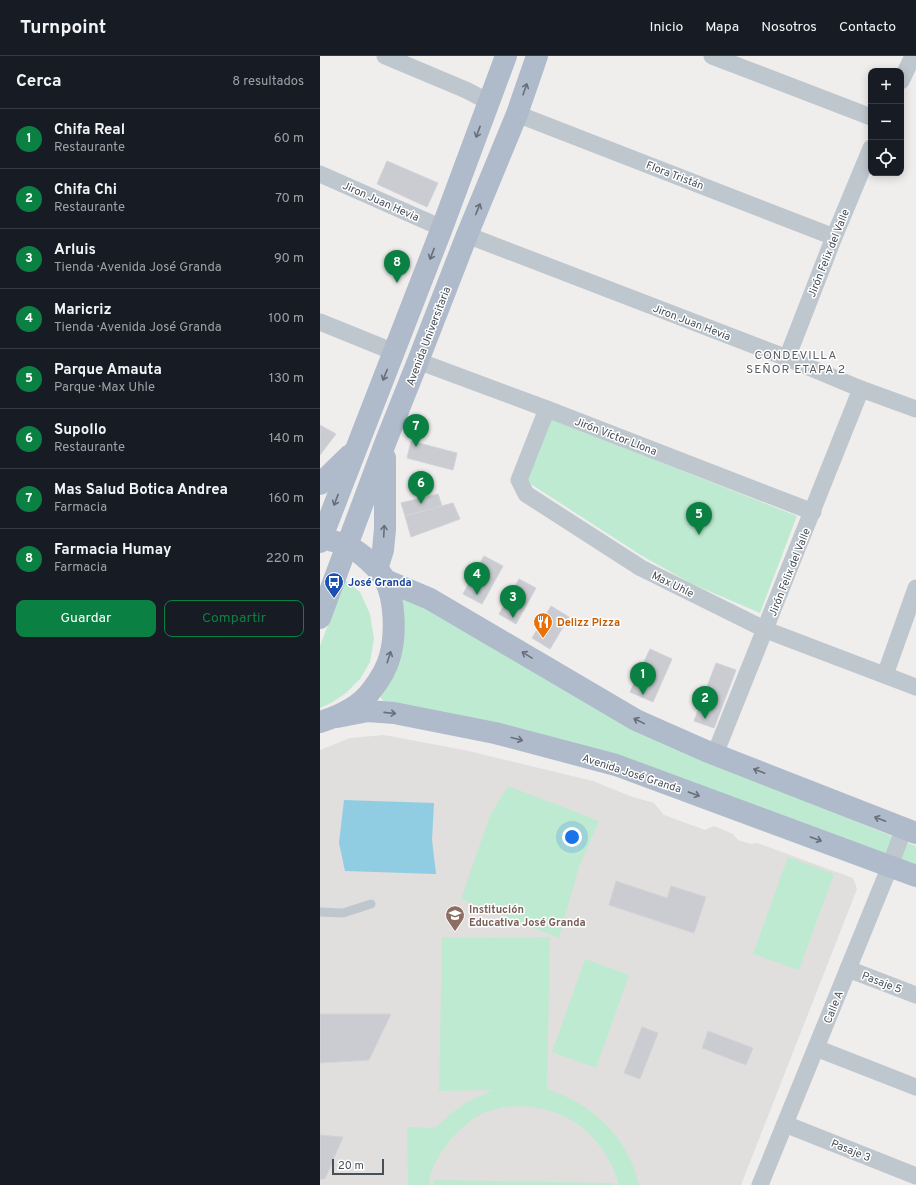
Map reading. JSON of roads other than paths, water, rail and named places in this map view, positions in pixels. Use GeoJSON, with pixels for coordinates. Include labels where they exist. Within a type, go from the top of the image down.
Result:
{"type":"FeatureCollection","features":[{"type":"Feature","properties":{"kind":"main road"},"geometry":{"type":"LineString","coordinates":[[329,719],[356,706],[371,691],[382,674],[390,656],[393,638],[393,620],[389,593],[381,575],[363,555],[346,545],[321,539],[442,228],[506,56]]}},
{"type":"Feature","properties":{"kind":"main road","name":"Avenida Universitaria"},"geometry":{"type":"LineString","coordinates":[[320,618],[386,441],[467,235],[517,114],[537,56]]}},
{"type":"Feature","properties":{"kind":"main road"},"geometry":{"type":"LineString","coordinates":[[381,575],[384,543],[386,441]]}},
{"type":"Feature","properties":{"kind":"main road"},"geometry":{"type":"LineString","coordinates":[[320,484],[355,450]]}},
{"type":"Feature","properties":{"kind":"main road"},"geometry":{"type":"LineString","coordinates":[[381,575],[430,599],[636,720],[715,754],[910,831]]}},
{"type":"Feature","properties":{"kind":"main road","name":"Avenida José Granda"},"geometry":{"type":"LineString","coordinates":[[329,719],[368,710],[394,713],[495,733],[616,765],[916,876]]}},
{"type":"Feature","properties":{"kind":"street"},"geometry":{"type":"LineString","coordinates":[[385,56],[466,90],[489,102]]}},
{"type":"Feature","properties":{"kind":"street"},"geometry":{"type":"LineString","coordinates":[[712,56],[868,116]]}},
{"type":"Feature","properties":{"kind":"street"},"geometry":{"type":"LineString","coordinates":[[904,75],[913,56]]}},
{"type":"Feature","properties":{"kind":"street","name":"Flora Tristán"},"geometry":{"type":"LineString","coordinates":[[517,114],[834,237]]}},
{"type":"Feature","properties":{"kind":"street","name":"Jirón Felix del Valle"},"geometry":{"type":"LineString","coordinates":[[787,358],[834,237],[868,155]]}},
{"type":"Feature","properties":{"kind":"street","name":"Jiron Juan Hevia"},"geometry":{"type":"LineString","coordinates":[[320,174],[442,228]]}},
{"type":"Feature","properties":{"kind":"street","name":"Jiron Juan Hevia"},"geometry":{"type":"LineString","coordinates":[[467,235],[787,358],[861,389],[916,409]]}},
{"type":"Feature","properties":{"kind":"street"},"geometry":{"type":"LineString","coordinates":[[320,322],[394,352]]}},
{"type":"Feature","properties":{"kind":"street","name":"Jirón Víctor Llona"},"geometry":{"type":"LineString","coordinates":[[418,361],[812,512]]}},
{"type":"Feature","properties":{"kind":"street","name":"Jirón Felix del Valle"},"geometry":{"type":"LineString","coordinates":[[715,754],[766,630],[861,389]]}},
{"type":"Feature","properties":{"kind":"street","name":"Max Uhle"},"geometry":{"type":"LineString","coordinates":[[546,409],[519,480],[526,494],[641,568],[766,630],[916,687]]}},
{"type":"Feature","properties":{"kind":"street"},"geometry":{"type":"LineString","coordinates":[[885,675],[916,588]]}},
{"type":"Feature","properties":{"kind":"street","name":"Calle A"},"geometry":{"type":"LineString","coordinates":[[760,1185],[890,866],[910,831]]}},
{"type":"Feature","properties":{"kind":"street","name":"Pasaje 5"},"geometry":{"type":"LineString","coordinates":[[848,969],[916,995]]}},
{"type":"Feature","properties":{"kind":"street"},"geometry":{"type":"LineString","coordinates":[[816,1048],[916,1087]]}},
{"type":"Feature","properties":{"kind":"street","name":"Pasaje 3"},"geometry":{"type":"LineString","coordinates":[[785,1124],[916,1176]]}},
{"type":"Feature","properties":{"kind":"lane"},"geometry":{"type":"LineString","coordinates":[[320,912],[343,913],[371,904]]}},
{"type":"Feature","properties":{"kind":"water"},"geometry":{"type":"Polygon","coordinates":[[[344,800],[434,803],[432,840],[436,874],[345,871],[339,843],[344,800]]]}},
{"type":"Feature","properties":{"kind":"place","name":"Farmacia Humay"},"geometry":{"type":"Point","coordinates":[397,283]}},
{"type":"Feature","properties":{"kind":"place","name":"Mas Salud Botica Andrea"},"geometry":{"type":"Point","coordinates":[416,447]}},
{"type":"Feature","properties":{"kind":"place","name":"Supollo"},"geometry":{"type":"Point","coordinates":[421,504]}},
{"type":"Feature","properties":{"kind":"place","name":"Parque Amauta"},"geometry":{"type":"Point","coordinates":[699,535]}},
{"type":"Feature","properties":{"kind":"place","name":"Maricriz"},"geometry":{"type":"Point","coordinates":[477,595]}},
{"type":"Feature","properties":{"kind":"place","name":"José Granda"},"geometry":{"type":"Point","coordinates":[334,599]}},
{"type":"Feature","properties":{"kind":"place","name":"Arluis"},"geometry":{"type":"Point","coordinates":[513,618]}},
{"type":"Feature","properties":{"kind":"place","name":"Delizz Pizza"},"geometry":{"type":"Point","coordinates":[543,639]}},
{"type":"Feature","properties":{"kind":"place","name":"Chifa Real"},"geometry":{"type":"Point","coordinates":[643,695]}},
{"type":"Feature","properties":{"kind":"place","name":"Chifa Chi"},"geometry":{"type":"Point","coordinates":[705,719]}},
{"type":"Feature","properties":{"kind":"place","name":"Institución Educativa José Granda"},"geometry":{"type":"Point","coordinates":[455,932]}},
{"type":"Feature","properties":{"kind":"district","name":"CONDEVILLA SEÑOR ETAPA 2"},"geometry":{"type":"Point","coordinates":[796,362]}}]}
